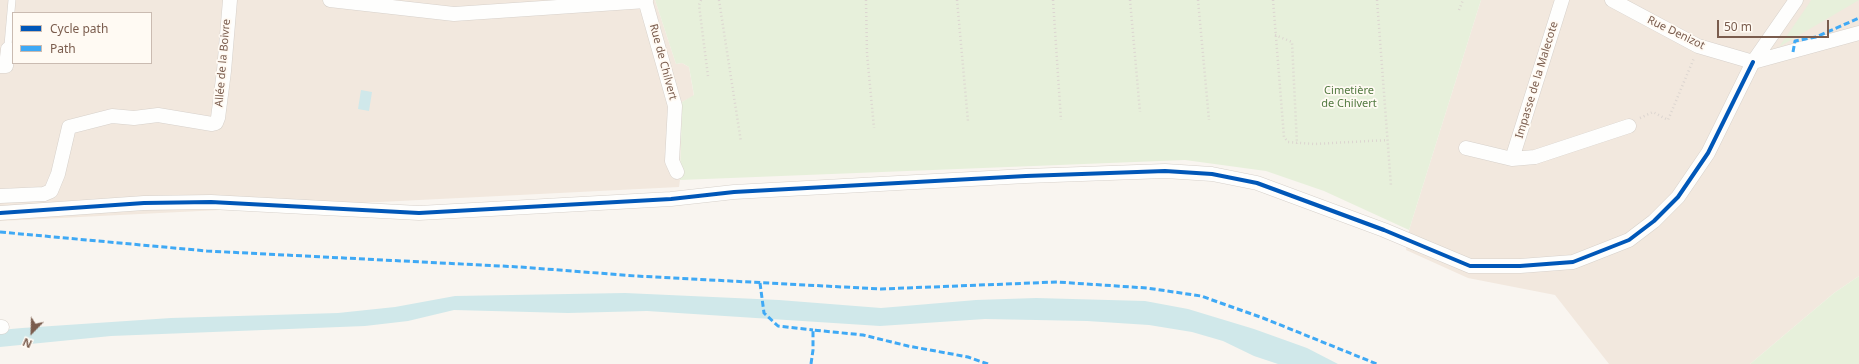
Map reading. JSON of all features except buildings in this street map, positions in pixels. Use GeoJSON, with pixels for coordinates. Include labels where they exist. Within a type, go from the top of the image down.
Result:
{"type":"FeatureCollection","features":[{"type":"Feature","properties":{"kind":"street","name":"Allée de la Boivre"},"geometry":{"type":"LineString","coordinates":[[0,196],[44,194],[51,191],[58,174],[69,127],[112,116],[134,118],[158,115],[212,124],[216,123],[218,118],[224,70],[230,0]]}},
{"type":"Feature","properties":{"kind":"street"},"geometry":{"type":"LineString","coordinates":[[330,0],[454,14],[646,0]]}},
{"type":"Feature","properties":{"kind":"street","name":"Rue de Chilvert"},"geometry":{"type":"LineString","coordinates":[[646,0],[675,106],[672,161],[677,172]]}},
{"type":"Feature","properties":{"kind":"street","name":"Impasse de la Malecote"},"geometry":{"type":"LineString","coordinates":[[1512,159],[1562,0]]}},
{"type":"Feature","properties":{"kind":"street","name":"Rue Denizot"},"geometry":{"type":"LineString","coordinates":[[1614,1],[1698,46],[1753,62]]}},
{"type":"Feature","properties":{"kind":"street"},"geometry":{"type":"LineString","coordinates":[[0,213],[144,203],[211,202],[419,213],[671,199],[734,192],[1026,176],[1165,172],[1212,174],[1257,183],[1384,230],[1470,266],[1520,266],[1573,262],[1628,240],[1654,221],[1678,197],[1708,153],[1753,62],[1793,1]]}},
{"type":"Feature","properties":{"kind":"street"},"geometry":{"type":"LineString","coordinates":[[1753,62],[1859,33]]}},
{"type":"Feature","properties":{"kind":"street"},"geometry":{"type":"LineString","coordinates":[[0,66],[6,66],[8,47]]}},
{"type":"Feature","properties":{"kind":"street"},"geometry":{"type":"LineString","coordinates":[[1466,148],[1512,159],[1535,157],[1629,126]]}},
{"type":"Feature","properties":{"kind":"lane"},"geometry":{"type":"LineString","coordinates":[[8,47],[12,0]]}},
{"type":"Feature","properties":{"kind":"path"},"geometry":{"type":"LineString","coordinates":[[701,0],[699,5],[708,76]]}},
{"type":"Feature","properties":{"kind":"path"},"geometry":{"type":"LineString","coordinates":[[719,0],[741,142]]}},
{"type":"Feature","properties":{"kind":"path"},"geometry":{"type":"LineString","coordinates":[[866,0],[868,54],[874,128]]}},
{"type":"Feature","properties":{"kind":"path"},"geometry":{"type":"LineString","coordinates":[[957,0],[968,121]]}},
{"type":"Feature","properties":{"kind":"path"},"geometry":{"type":"LineString","coordinates":[[1053,0],[1061,120]]}},
{"type":"Feature","properties":{"kind":"path"},"geometry":{"type":"LineString","coordinates":[[1130,0],[1140,112]]}},
{"type":"Feature","properties":{"kind":"path"},"geometry":{"type":"LineString","coordinates":[[1198,0],[1209,120]]}},
{"type":"Feature","properties":{"kind":"path"},"geometry":{"type":"LineString","coordinates":[[1274,0],[1275,35],[1284,137],[1288,142],[1297,144],[1314,144],[1388,140]]}},
{"type":"Feature","properties":{"kind":"path"},"geometry":{"type":"LineString","coordinates":[[1377,0],[1391,186]]}},
{"type":"Feature","properties":{"kind":"path"},"geometry":{"type":"LineString","coordinates":[[1459,10],[1463,0]]}},
{"type":"Feature","properties":{"kind":"path"},"geometry":{"type":"LineString","coordinates":[[1275,35],[1292,42],[1297,144]]}},
{"type":"Feature","properties":{"kind":"path"},"geometry":{"type":"LineString","coordinates":[[1629,126],[1636,119],[1653,112],[1668,120],[1698,46]]}},
{"type":"Feature","properties":{"kind":"shaded area"},"geometry":{"type":"Polygon","coordinates":[[[0,0],[655,0],[676,64],[682,63],[689,67],[694,96],[682,102],[679,187],[0,221],[0,0]]]}},
{"type":"Feature","properties":{"kind":"shaded area"},"geometry":{"type":"Polygon","coordinates":[[[1481,0],[1859,0],[1859,276],[1834,293],[1750,364],[1609,364],[1555,295],[1468,278],[1406,250],[1409,230],[1481,0]]]}},
{"type":"Feature","properties":{"kind":"green space","name":"Cimetière de Chilvert"},"geometry":{"type":"Polygon","coordinates":[[[655,0],[1481,0],[1409,230],[1324,191],[1266,171],[1185,160],[680,180],[682,102],[694,95],[689,67],[682,63],[676,64],[655,0]]]}},
{"type":"Feature","properties":{"kind":"green space"},"geometry":{"type":"Polygon","coordinates":[[[1811,0],[1859,0],[1779,47],[1808,5],[1811,0]]]}},
{"type":"Feature","properties":{"kind":"green space"},"geometry":{"type":"Polygon","coordinates":[[[1859,276],[1859,364],[1750,364],[1834,293],[1859,276]]]}},
{"type":"Feature","properties":{"kind":"water"},"geometry":{"type":"Polygon","coordinates":[[[361,90],[372,92],[369,111],[358,109],[361,90]]]}},
{"type":"Feature","properties":{"kind":"water"},"geometry":{"type":"Polygon","coordinates":[[[625,293],[779,300],[881,308],[976,300],[1036,298],[1145,301],[1188,309],[1254,329],[1307,348],[1338,364],[1278,364],[1254,356],[1223,341],[1192,332],[1149,325],[1087,321],[985,319],[880,326],[647,311],[568,313],[454,310],[408,321],[365,326],[111,336],[0,347],[0,330],[22,328],[171,318],[338,313],[395,307],[455,296],[625,293]]]}},
{"type":"Feature","properties":{"kind":"marked path"},"geometry":{"type":"LineString","coordinates":[[1793,52],[1795,41],[1816,37],[1859,18]]}},
{"type":"Feature","properties":{"kind":"marked path"},"geometry":{"type":"LineString","coordinates":[[0,232],[207,251],[520,267],[636,276],[881,289],[1057,282],[1147,288],[1201,296],[1263,318],[1377,364]]}},
{"type":"Feature","properties":{"kind":"marked path"},"geometry":{"type":"LineString","coordinates":[[760,283],[764,313],[778,326],[813,330]]}},
{"type":"Feature","properties":{"kind":"marked path"},"geometry":{"type":"LineString","coordinates":[[811,364],[813,330],[863,335],[908,346],[968,357],[988,364]]}},
{"type":"Feature","properties":{"kind":"cycle path"},"geometry":{"type":"LineString","coordinates":[[0,213],[144,203],[211,202],[419,213],[671,199],[734,192],[1026,176],[1165,171],[1212,174],[1257,183],[1384,230],[1470,266],[1520,266],[1573,262],[1629,240],[1654,221],[1678,197],[1708,153],[1753,62]]}}]}
